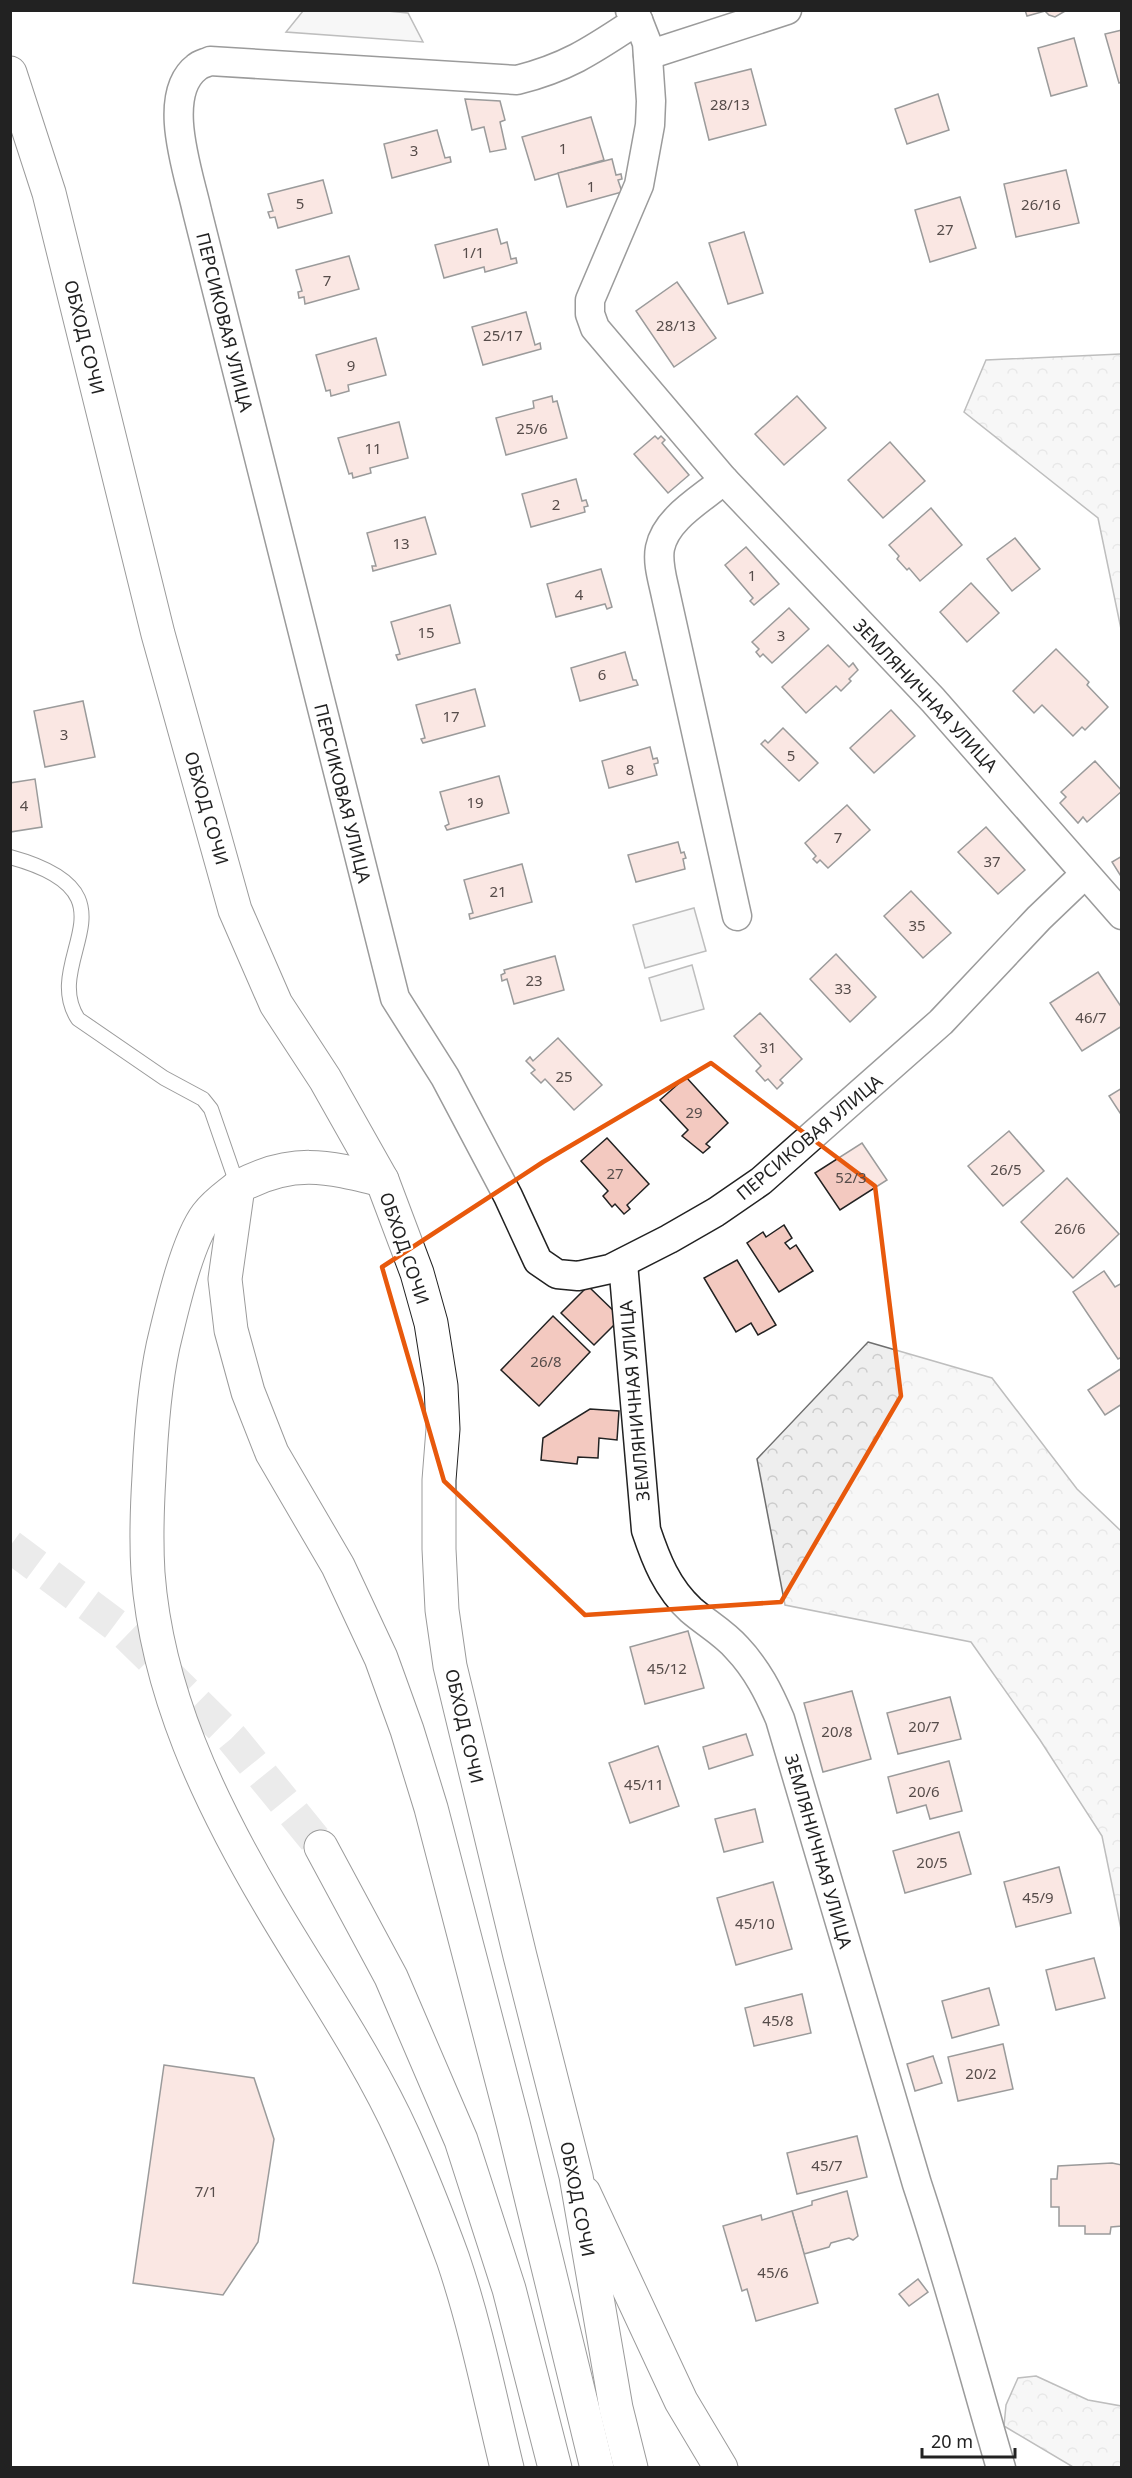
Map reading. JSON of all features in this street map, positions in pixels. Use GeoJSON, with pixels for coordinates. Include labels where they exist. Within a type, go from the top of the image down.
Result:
{"type":"FeatureCollection","features":[{"type":"Feature","properties":{"kind":"main road","name":"ОБХОД СОЧИ"},"geometry":{"type":"LineString","coordinates":[[10,73],[50,193],[158,634],[235,910],[276,1004],[325,1079],[382,1180],[417,1273],[431,1323],[441,1386],[439,1549],[442,1610],[450,1666],[576,2175],[616,2408],[631,2468]]}},
{"type":"Feature","properties":{"kind":"main road"},"geometry":{"type":"LineString","coordinates":[[382,1180],[334,1168],[308,1166],[260,1176],[238,1188],[218,1203],[200,1224],[170,1317],[156,1376],[147,1529],[150,1593],[163,1664],[193,1756],[213,1800],[266,1898],[372,2076],[401,2132],[432,2201],[454,2263],[478,2346],[507,2468]]}},
{"type":"Feature","properties":{"kind":"main road"},"geometry":{"type":"LineString","coordinates":[[238,1188],[227,1259],[225,1290],[231,1330],[248,1392],[272,1453],[338,1566],[381,1658],[407,1730],[431,1808],[505,2089],[597,2468]]}},
{"type":"Feature","properties":{"kind":"main road"},"geometry":{"type":"LineString","coordinates":[[321,1847],[391,1977],[456,2129],[509,2289],[555,2468]]}},
{"type":"Feature","properties":{"kind":"main road"},"geometry":{"type":"LineString","coordinates":[[576,2175],[681,2401],[721,2468]]}},
{"type":"Feature","properties":{"kind":"street"},"geometry":{"type":"LineString","coordinates":[[648,55],[787,10]]}},
{"type":"Feature","properties":{"kind":"street","name":"ЗЕМЛЯНИЧНАЯ УЛИЦА"},"geometry":{"type":"LineString","coordinates":[[634,15],[647,43],[651,100],[643,171],[590,300],[590,314],[595,328],[724,480],[933,700],[1122,915]]}},
{"type":"Feature","properties":{"kind":"street","name":"ПЕРСИКОВАЯ УЛИЦА"},"geometry":{"type":"LineString","coordinates":[[634,15],[583,57],[564,66],[517,80],[210,61],[197,67],[186,80],[178,99],[178,123],[197,211],[395,998],[444,1077],[478,1138],[538,1261],[557,1274],[578,1276],[610,1269],[716,1212],[761,1181],[941,1022],[1039,918],[1085,874]]}},
{"type":"Feature","properties":{"kind":"street"},"geometry":{"type":"LineString","coordinates":[[724,480],[675,521],[665,533],[660,550],[666,596],[737,916]]}},
{"type":"Feature","properties":{"kind":"street","name":"ЗЕМЛЯНИЧНАЯ УЛИЦА"},"geometry":{"type":"LineString","coordinates":[[623,1263],[646,1530],[657,1564],[674,1589],[690,1609],[737,1647],[757,1673],[780,1719],[1001,2468]]}},
{"type":"Feature","properties":{"kind":"lane"},"geometry":{"type":"LineString","coordinates":[[10,857],[32,863],[58,877],[76,894],[80,904],[80,932],[68,997],[71,1009],[78,1019],[164,1078],[203,1098],[211,1109],[238,1188]]}},
{"type":"Feature","properties":{"kind":"highlighted area"},"geometry":{"type":"Polygon","coordinates":[[[711,1063],[875,1186],[901,1396],[781,1602],[585,1615],[444,1481],[382,1267],[543,1162],[711,1063]]]}},
{"type":"Feature","properties":{"kind":"green space"},"geometry":{"type":"Polygon","coordinates":[[[1122,354],[1121,629],[1098,518],[964,412],[986,360],[1122,354]]]}},
{"type":"Feature","properties":{"kind":"green space"},"geometry":{"type":"Polygon","coordinates":[[[694,908],[706,951],[645,968],[633,925],[694,908]]]}},
{"type":"Feature","properties":{"kind":"green space"},"geometry":{"type":"Polygon","coordinates":[[[692,965],[704,1009],[661,1021],[649,978],[692,965]]]}},
{"type":"Feature","properties":{"kind":"green space"},"geometry":{"type":"Polygon","coordinates":[[[868,1342],[992,1378],[1077,1489],[1121,1531],[1121,1929],[1102,1836],[1040,1740],[971,1642],[785,1605],[757,1459],[868,1342]]]}},
{"type":"Feature","properties":{"kind":"green space"},"geometry":{"type":"Polygon","coordinates":[[[1036,2376],[1088,2400],[1121,2406],[1121,2467],[1073,2467],[1004,2426],[1006,2405],[1018,2378],[1036,2376]]]}},
{"type":"Feature","properties":{"kind":"shaded area"},"geometry":{"type":"Polygon","coordinates":[[[377,10],[408,13],[423,42],[286,32],[303,11],[377,10]]]}},
{"type":"Feature","properties":{"kind":"building"},"geometry":{"type":"Polygon","coordinates":[[[1025,10],[1067,10],[1055,17],[1045,11],[1027,16],[1025,10]]]}},
{"type":"Feature","properties":{"kind":"building"},"geometry":{"type":"Polygon","coordinates":[[[1122,30],[1122,82],[1119,83],[1105,34],[1122,30]]]}},
{"type":"Feature","properties":{"kind":"building"},"geometry":{"type":"Polygon","coordinates":[[[1074,38],[1087,86],[1051,96],[1038,48],[1074,38]]]}},
{"type":"Feature","properties":{"kind":"building"},"geometry":{"type":"Polygon","coordinates":[[[751,69],[766,125],[709,140],[695,83],[751,69]]]}},
{"type":"Feature","properties":{"kind":"building"},"geometry":{"type":"Polygon","coordinates":[[[938,94],[949,130],[907,144],[895,109],[938,94]]]}},
{"type":"Feature","properties":{"kind":"building"},"geometry":{"type":"Polygon","coordinates":[[[465,99],[500,101],[505,120],[500,122],[506,149],[490,152],[484,127],[472,130],[465,99]]]}},
{"type":"Feature","properties":{"kind":"building"},"geometry":{"type":"Polygon","coordinates":[[[591,117],[604,160],[535,180],[522,137],[591,117]]]}},
{"type":"Feature","properties":{"kind":"building"},"geometry":{"type":"Polygon","coordinates":[[[437,130],[445,158],[450,157],[451,162],[392,178],[384,144],[437,130]]]}},
{"type":"Feature","properties":{"kind":"building"},"geometry":{"type":"Polygon","coordinates":[[[612,159],[616,175],[621,174],[622,179],[618,180],[622,192],[567,207],[558,173],[612,159]]]}},
{"type":"Feature","properties":{"kind":"building"},"geometry":{"type":"Polygon","coordinates":[[[1066,170],[1079,223],[1016,237],[1004,184],[1066,170]]]}},
{"type":"Feature","properties":{"kind":"building"},"geometry":{"type":"Polygon","coordinates":[[[323,180],[332,213],[278,228],[275,217],[270,218],[268,212],[273,211],[268,194],[323,180]]]}},
{"type":"Feature","properties":{"kind":"building"},"geometry":{"type":"Polygon","coordinates":[[[960,197],[976,248],[930,262],[915,210],[960,197]]]}},
{"type":"Feature","properties":{"kind":"building"},"geometry":{"type":"Polygon","coordinates":[[[497,229],[501,244],[507,242],[511,259],[516,258],[517,263],[485,272],[484,267],[444,278],[435,245],[497,229]]]}},
{"type":"Feature","properties":{"kind":"building"},"geometry":{"type":"Polygon","coordinates":[[[744,232],[763,293],[728,304],[709,243],[744,232]]]}},
{"type":"Feature","properties":{"kind":"building"},"geometry":{"type":"Polygon","coordinates":[[[349,256],[359,289],[305,304],[304,297],[299,298],[298,292],[302,291],[296,270],[349,256]]]}},
{"type":"Feature","properties":{"kind":"building"},"geometry":{"type":"Polygon","coordinates":[[[677,282],[716,338],[674,367],[636,311],[677,282]]]}},
{"type":"Feature","properties":{"kind":"building"},"geometry":{"type":"Polygon","coordinates":[[[526,312],[535,345],[540,343],[541,349],[483,365],[472,327],[526,312]]]}},
{"type":"Feature","properties":{"kind":"building"},"geometry":{"type":"Polygon","coordinates":[[[376,338],[386,375],[348,385],[349,391],[331,396],[330,390],[326,391],[316,355],[376,338]]]}},
{"type":"Feature","properties":{"kind":"building"},"geometry":{"type":"Polygon","coordinates":[[[552,396],[553,402],[557,401],[567,438],[506,455],[496,418],[534,408],[533,401],[552,396]]]}},
{"type":"Feature","properties":{"kind":"building"},"geometry":{"type":"Polygon","coordinates":[[[797,396],[826,428],[784,465],[755,434],[797,396]]]}},
{"type":"Feature","properties":{"kind":"building"},"geometry":{"type":"Polygon","coordinates":[[[399,422],[408,458],[370,468],[371,473],[353,478],[352,473],[349,474],[338,438],[399,422]]]}},
{"type":"Feature","properties":{"kind":"building"},"geometry":{"type":"Polygon","coordinates":[[[655,436],[658,439],[661,436],[665,440],[662,443],[689,475],[668,493],[634,454],[655,436]]]}},
{"type":"Feature","properties":{"kind":"building"},"geometry":{"type":"Polygon","coordinates":[[[890,442],[925,481],[883,518],[848,480],[890,442]]]}},
{"type":"Feature","properties":{"kind":"building"},"geometry":{"type":"Polygon","coordinates":[[[576,479],[582,501],[586,500],[588,506],[584,507],[585,512],[531,527],[522,494],[576,479]]]}},
{"type":"Feature","properties":{"kind":"building"},"geometry":{"type":"Polygon","coordinates":[[[931,508],[962,545],[920,581],[897,559],[899,556],[889,545],[931,508]]]}},
{"type":"Feature","properties":{"kind":"building"},"geometry":{"type":"Polygon","coordinates":[[[425,517],[436,554],[373,571],[372,566],[376,566],[367,533],[425,517]]]}},
{"type":"Feature","properties":{"kind":"building"},"geometry":{"type":"Polygon","coordinates":[[[1015,538],[1040,569],[1012,591],[987,559],[1015,538]]]}},
{"type":"Feature","properties":{"kind":"building"},"geometry":{"type":"Polygon","coordinates":[[[746,547],[779,584],[754,605],[750,601],[753,598],[725,565],[746,547]]]}},
{"type":"Feature","properties":{"kind":"building"},"geometry":{"type":"Polygon","coordinates":[[[601,569],[612,607],[607,609],[605,604],[556,617],[547,584],[601,569]]]}},
{"type":"Feature","properties":{"kind":"building"},"geometry":{"type":"Polygon","coordinates":[[[971,583],[999,613],[967,642],[940,612],[971,583]]]}},
{"type":"Feature","properties":{"kind":"building"},"geometry":{"type":"Polygon","coordinates":[[[450,605],[460,643],[398,660],[396,655],[400,654],[391,622],[450,605]]]}},
{"type":"Feature","properties":{"kind":"building"},"geometry":{"type":"Polygon","coordinates":[[[789,608],[809,629],[772,663],[763,654],[760,657],[756,652],[759,649],[752,642],[789,608]]]}},
{"type":"Feature","properties":{"kind":"building"},"geometry":{"type":"Polygon","coordinates":[[[828,645],[849,667],[853,663],[858,670],[841,691],[836,686],[806,713],[782,687],[828,645]]]}},
{"type":"Feature","properties":{"kind":"building"},"geometry":{"type":"Polygon","coordinates":[[[1056,649],[1089,682],[1087,685],[1108,707],[1085,730],[1082,727],[1073,736],[1042,705],[1034,713],[1013,691],[1056,649]]]}},
{"type":"Feature","properties":{"kind":"building"},"geometry":{"type":"Polygon","coordinates":[[[625,652],[633,680],[636,680],[638,685],[580,701],[571,668],[625,652]]]}},
{"type":"Feature","properties":{"kind":"building"},"geometry":{"type":"Polygon","coordinates":[[[475,689],[485,726],[423,743],[421,739],[425,738],[416,705],[475,689]]]}},
{"type":"Feature","properties":{"kind":"building"},"geometry":{"type":"Polygon","coordinates":[[[83,701],[95,757],[45,767],[34,711],[83,701]]]}},
{"type":"Feature","properties":{"kind":"building"},"geometry":{"type":"Polygon","coordinates":[[[891,710],[915,736],[874,773],[850,748],[891,710]]]}},
{"type":"Feature","properties":{"kind":"building"},"geometry":{"type":"Polygon","coordinates":[[[783,728],[818,763],[799,781],[761,744],[765,740],[768,743],[783,728]]]}},
{"type":"Feature","properties":{"kind":"building"},"geometry":{"type":"Polygon","coordinates":[[[650,747],[653,759],[657,758],[658,761],[654,764],[657,775],[609,788],[602,761],[650,747]]]}},
{"type":"Feature","properties":{"kind":"building"},"geometry":{"type":"Polygon","coordinates":[[[1095,761],[1122,791],[1087,822],[1083,817],[1078,823],[1060,803],[1066,797],[1061,792],[1095,761]]]}},
{"type":"Feature","properties":{"kind":"building"},"geometry":{"type":"Polygon","coordinates":[[[499,776],[509,813],[447,830],[445,826],[449,824],[440,792],[499,776]]]}},
{"type":"Feature","properties":{"kind":"building"},"geometry":{"type":"Polygon","coordinates":[[[35,779],[42,827],[10,832],[10,783],[35,779]]]}},
{"type":"Feature","properties":{"kind":"building"},"geometry":{"type":"Polygon","coordinates":[[[847,805],[870,830],[828,868],[820,860],[817,863],[813,859],[816,856],[805,843],[847,805]]]}},
{"type":"Feature","properties":{"kind":"building"},"geometry":{"type":"Polygon","coordinates":[[[986,827],[1025,870],[998,894],[958,852],[986,827]]]}},
{"type":"Feature","properties":{"kind":"building"},"geometry":{"type":"Polygon","coordinates":[[[678,842],[681,853],[684,852],[686,858],[683,859],[685,869],[636,882],[628,855],[678,842]]]}},
{"type":"Feature","properties":{"kind":"building"},"geometry":{"type":"Polygon","coordinates":[[[1122,856],[1122,878],[1112,862],[1122,856]]]}},
{"type":"Feature","properties":{"kind":"building"},"geometry":{"type":"Polygon","coordinates":[[[522,864],[532,902],[470,919],[469,914],[473,913],[464,880],[522,864]]]}},
{"type":"Feature","properties":{"kind":"building"},"geometry":{"type":"Polygon","coordinates":[[[911,891],[951,933],[923,958],[884,916],[911,891]]]}},
{"type":"Feature","properties":{"kind":"building"},"geometry":{"type":"Polygon","coordinates":[[[836,954],[876,997],[850,1022],[810,979],[836,954]]]}},
{"type":"Feature","properties":{"kind":"building"},"geometry":{"type":"Polygon","coordinates":[[[555,956],[564,990],[514,1004],[507,979],[502,981],[501,975],[505,973],[504,970],[555,956]]]}},
{"type":"Feature","properties":{"kind":"building"},"geometry":{"type":"Polygon","coordinates":[[[1098,972],[1122,1008],[1122,1026],[1082,1051],[1050,1003],[1098,972]]]}},
{"type":"Feature","properties":{"kind":"building"},"geometry":{"type":"Polygon","coordinates":[[[760,1013],[802,1059],[780,1080],[783,1083],[777,1089],[756,1071],[761,1066],[734,1036],[760,1013]]]}},
{"type":"Feature","properties":{"kind":"building"},"geometry":{"type":"Polygon","coordinates":[[[558,1038],[602,1085],[574,1110],[545,1079],[541,1083],[531,1073],[535,1070],[526,1061],[530,1057],[533,1061],[558,1038]]]}},
{"type":"Feature","properties":{"kind":"building"},"geometry":{"type":"Polygon","coordinates":[[[686,1077],[728,1123],[706,1144],[710,1147],[703,1153],[682,1136],[688,1130],[660,1100],[686,1077]]]}},
{"type":"Feature","properties":{"kind":"building"},"geometry":{"type":"Polygon","coordinates":[[[1122,1088],[1122,1116],[1109,1096],[1122,1088]]]}},
{"type":"Feature","properties":{"kind":"building"},"geometry":{"type":"Polygon","coordinates":[[[1009,1131],[1044,1171],[1003,1206],[968,1166],[1009,1131]]]}},
{"type":"Feature","properties":{"kind":"building"},"geometry":{"type":"Polygon","coordinates":[[[607,1138],[649,1184],[627,1205],[630,1209],[624,1214],[615,1204],[612,1207],[603,1196],[608,1191],[581,1161],[607,1138]]]}},
{"type":"Feature","properties":{"kind":"building"},"geometry":{"type":"Polygon","coordinates":[[[862,1143],[887,1180],[840,1210],[815,1173],[862,1143]]]}},
{"type":"Feature","properties":{"kind":"building"},"geometry":{"type":"Polygon","coordinates":[[[1067,1178],[1119,1234],[1073,1278],[1021,1222],[1067,1178]]]}},
{"type":"Feature","properties":{"kind":"building"},"geometry":{"type":"Polygon","coordinates":[[[784,1225],[792,1238],[785,1243],[790,1249],[796,1245],[813,1271],[779,1292],[747,1243],[763,1232],[766,1237],[784,1225]]]}},
{"type":"Feature","properties":{"kind":"building"},"geometry":{"type":"Polygon","coordinates":[[[737,1260],[776,1325],[758,1335],[751,1323],[736,1332],[704,1278],[737,1260]]]}},
{"type":"Feature","properties":{"kind":"building"},"geometry":{"type":"Polygon","coordinates":[[[1104,1271],[1115,1287],[1122,1283],[1122,1357],[1118,1359],[1073,1292],[1104,1271]]]}},
{"type":"Feature","properties":{"kind":"building"},"geometry":{"type":"Polygon","coordinates":[[[588,1286],[621,1318],[594,1345],[561,1313],[588,1286]]]}},
{"type":"Feature","properties":{"kind":"building"},"geometry":{"type":"Polygon","coordinates":[[[553,1316],[590,1352],[539,1406],[501,1370],[553,1316]]]}},
{"type":"Feature","properties":{"kind":"building"},"geometry":{"type":"Polygon","coordinates":[[[1122,1368],[1122,1404],[1105,1415],[1088,1390],[1122,1368]]]}},
{"type":"Feature","properties":{"kind":"building"},"geometry":{"type":"Polygon","coordinates":[[[590,1409],[619,1411],[617,1440],[599,1438],[598,1458],[578,1457],[577,1464],[541,1460],[543,1438],[590,1409]]]}},
{"type":"Feature","properties":{"kind":"building"},"geometry":{"type":"Polygon","coordinates":[[[688,1631],[704,1688],[645,1704],[630,1647],[688,1631]]]}},
{"type":"Feature","properties":{"kind":"building"},"geometry":{"type":"Polygon","coordinates":[[[852,1691],[871,1759],[823,1772],[804,1703],[852,1691]]]}},
{"type":"Feature","properties":{"kind":"building"},"geometry":{"type":"Polygon","coordinates":[[[950,1697],[961,1739],[898,1754],[887,1713],[950,1697]]]}},
{"type":"Feature","properties":{"kind":"building"},"geometry":{"type":"Polygon","coordinates":[[[746,1734],[753,1755],[709,1769],[703,1747],[746,1734]]]}},
{"type":"Feature","properties":{"kind":"building"},"geometry":{"type":"Polygon","coordinates":[[[658,1746],[679,1806],[630,1823],[609,1763],[658,1746]]]}},
{"type":"Feature","properties":{"kind":"building"},"geometry":{"type":"Polygon","coordinates":[[[949,1761],[962,1811],[930,1819],[926,1805],[897,1813],[888,1777],[949,1761]]]}},
{"type":"Feature","properties":{"kind":"building"},"geometry":{"type":"Polygon","coordinates":[[[755,1809],[763,1842],[724,1852],[715,1819],[755,1809]]]}},
{"type":"Feature","properties":{"kind":"building"},"geometry":{"type":"Polygon","coordinates":[[[959,1832],[971,1874],[905,1893],[893,1851],[959,1832]]]}},
{"type":"Feature","properties":{"kind":"building"},"geometry":{"type":"Polygon","coordinates":[[[1059,1867],[1071,1913],[1016,1927],[1004,1882],[1059,1867]]]}},
{"type":"Feature","properties":{"kind":"building"},"geometry":{"type":"Polygon","coordinates":[[[773,1882],[792,1949],[736,1965],[717,1898],[773,1882]]]}},
{"type":"Feature","properties":{"kind":"building"},"geometry":{"type":"Polygon","coordinates":[[[1094,1958],[1105,1998],[1056,2010],[1046,1970],[1094,1958]]]}},
{"type":"Feature","properties":{"kind":"building"},"geometry":{"type":"Polygon","coordinates":[[[989,1988],[999,2025],[952,2038],[942,2001],[989,1988]]]}},
{"type":"Feature","properties":{"kind":"building"},"geometry":{"type":"Polygon","coordinates":[[[802,1994],[811,2033],[754,2046],[745,2008],[802,1994]]]}},
{"type":"Feature","properties":{"kind":"building"},"geometry":{"type":"Polygon","coordinates":[[[1003,2044],[1013,2089],[958,2101],[948,2057],[1003,2044]]]}},
{"type":"Feature","properties":{"kind":"building"},"geometry":{"type":"Polygon","coordinates":[[[933,2056],[942,2083],[915,2091],[907,2064],[933,2056]]]}},
{"type":"Feature","properties":{"kind":"building"},"geometry":{"type":"Polygon","coordinates":[[[164,2065],[254,2078],[274,2139],[258,2242],[223,2295],[133,2283],[164,2065]]]}},
{"type":"Feature","properties":{"kind":"building"},"geometry":{"type":"Polygon","coordinates":[[[857,2136],[867,2177],[797,2194],[787,2153],[857,2136]]]}},
{"type":"Feature","properties":{"kind":"building"},"geometry":{"type":"Polygon","coordinates":[[[1112,2163],[1122,2165],[1122,2226],[1111,2227],[1110,2234],[1085,2234],[1085,2226],[1059,2226],[1059,2207],[1051,2207],[1051,2179],[1057,2179],[1058,2166],[1112,2163]]]}},
{"type":"Feature","properties":{"kind":"building"},"geometry":{"type":"Polygon","coordinates":[[[847,2191],[858,2236],[853,2240],[849,2238],[831,2243],[829,2247],[804,2254],[792,2211],[812,2205],[812,2201],[847,2191]]]}},
{"type":"Feature","properties":{"kind":"building"},"geometry":{"type":"Polygon","coordinates":[[[792,2211],[818,2303],[756,2321],[747,2289],[742,2291],[723,2226],[761,2215],[762,2220],[792,2211]]]}},
{"type":"Feature","properties":{"kind":"building"},"geometry":{"type":"Polygon","coordinates":[[[918,2279],[928,2292],[909,2306],[899,2294],[918,2279]]]}},
{"type":"Feature","properties":{"kind":"tunnel"},"geometry":{"type":"LineString","coordinates":[[10,1546],[121,1629],[232,1738],[321,1847]]}}]}
